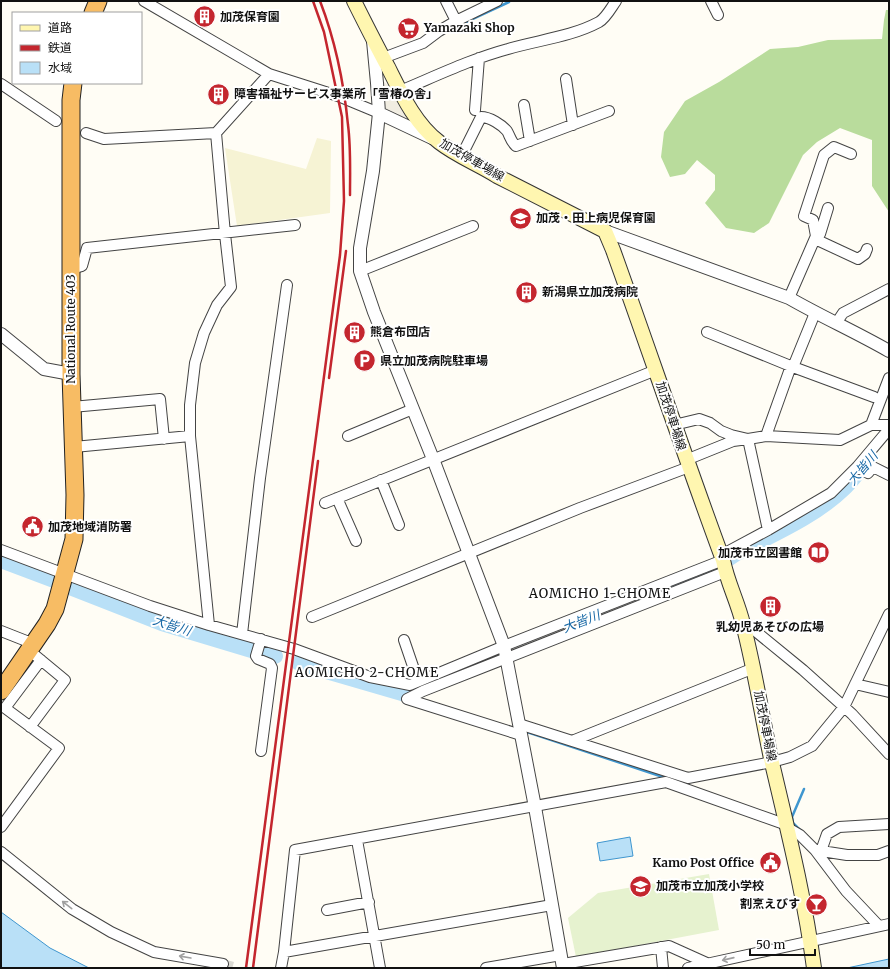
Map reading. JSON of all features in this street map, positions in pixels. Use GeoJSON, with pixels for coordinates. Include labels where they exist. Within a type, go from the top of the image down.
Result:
{"type":"FeatureCollection","features":[{"type":"Feature","properties":{"kind":"highway"},"geometry":{"type":"LineString","coordinates":[[93,12],[98,1]]}},
{"type":"Feature","properties":{"kind":"highway","name":"National Route 403"},"geometry":{"type":"LineString","coordinates":[[65,574],[74,539],[75,495],[71,374],[71,100],[73,84]]}},
{"type":"Feature","properties":{"kind":"highway"},"geometry":{"type":"LineString","coordinates":[[1,691],[35,652],[55,609],[65,574]]}},
{"type":"Feature","properties":{"kind":"main road","name":"加茂停車場線"},"geometry":{"type":"LineString","coordinates":[[354,1],[400,91],[415,116],[424,128],[439,142],[462,157],[605,231],[656,370],[687,464],[743,621],[754,668],[772,762],[788,827],[811,944],[814,968]]}},
{"type":"Feature","properties":{"kind":"street"},"geometry":{"type":"LineString","coordinates":[[144,1],[269,74],[338,96],[379,113],[439,142]]}},
{"type":"Feature","properties":{"kind":"street"},"geometry":{"type":"LineString","coordinates":[[446,1],[456,21]]}},
{"type":"Feature","properties":{"kind":"street"},"geometry":{"type":"LineString","coordinates":[[383,58],[423,43],[456,21],[487,4],[497,1]]}},
{"type":"Feature","properties":{"kind":"street"},"geometry":{"type":"LineString","coordinates":[[400,91],[479,58],[509,48],[586,28],[600,21],[616,1]]}},
{"type":"Feature","properties":{"kind":"street"},"geometry":{"type":"LineString","coordinates":[[711,1],[718,15]]}},
{"type":"Feature","properties":{"kind":"street"},"geometry":{"type":"LineString","coordinates":[[372,38],[379,113],[373,171],[360,248],[360,271],[374,312],[433,459],[504,646],[535,807],[562,963]]}},
{"type":"Feature","properties":{"kind":"street"},"geometry":{"type":"LineString","coordinates":[[475,110],[479,58]]}},
{"type":"Feature","properties":{"kind":"street"},"geometry":{"type":"LineString","coordinates":[[86,133],[104,139],[216,133],[269,74]]}},
{"type":"Feature","properties":{"kind":"street"},"geometry":{"type":"LineString","coordinates":[[566,79],[573,125]]}},
{"type":"Feature","properties":{"kind":"street"},"geometry":{"type":"LineString","coordinates":[[1,84],[56,121]]}},
{"type":"Feature","properties":{"kind":"street"},"geometry":{"type":"LineString","coordinates":[[524,105],[530,141]]}},
{"type":"Feature","properties":{"kind":"street"},"geometry":{"type":"LineString","coordinates":[[462,157],[481,117],[499,124],[506,130],[516,146],[609,111]]}},
{"type":"Feature","properties":{"kind":"street"},"geometry":{"type":"LineString","coordinates":[[209,625],[190,436],[190,405],[195,363],[204,333],[217,305],[231,287],[224,234],[216,133]]}},
{"type":"Feature","properties":{"kind":"street"},"geometry":{"type":"LineString","coordinates":[[815,238],[812,220],[804,216],[824,155],[834,148],[851,154]]}},
{"type":"Feature","properties":{"kind":"street"},"geometry":{"type":"LineString","coordinates":[[789,298],[815,238],[820,234],[828,208]]}},
{"type":"Feature","properties":{"kind":"street"},"geometry":{"type":"LineString","coordinates":[[71,269],[82,266],[87,248],[295,225]]}},
{"type":"Feature","properties":{"kind":"street"},"geometry":{"type":"LineString","coordinates":[[360,271],[473,226]]}},
{"type":"Feature","properties":{"kind":"street"},"geometry":{"type":"LineString","coordinates":[[605,231],[789,298],[815,313],[837,322],[889,351]]}},
{"type":"Feature","properties":{"kind":"street"},"geometry":{"type":"LineString","coordinates":[[815,238],[858,259],[865,254],[867,249]]}},
{"type":"Feature","properties":{"kind":"street"},"geometry":{"type":"LineString","coordinates":[[242,634],[260,478],[287,285]]}},
{"type":"Feature","properties":{"kind":"street"},"geometry":{"type":"LineString","coordinates":[[837,322],[843,313],[889,289]]}},
{"type":"Feature","properties":{"kind":"street"},"geometry":{"type":"LineString","coordinates":[[766,436],[792,366],[815,313]]}},
{"type":"Feature","properties":{"kind":"street"},"geometry":{"type":"LineString","coordinates":[[707,332],[874,397]]}},
{"type":"Feature","properties":{"kind":"street"},"geometry":{"type":"LineString","coordinates":[[1,334],[44,369],[71,374]]}},
{"type":"Feature","properties":{"kind":"street"},"geometry":{"type":"LineString","coordinates":[[325,503],[656,370]]}},
{"type":"Feature","properties":{"kind":"street"},"geometry":{"type":"LineString","coordinates":[[871,425],[889,378]]}},
{"type":"Feature","properties":{"kind":"street"},"geometry":{"type":"LineString","coordinates":[[72,407],[160,399],[164,439]]}},
{"type":"Feature","properties":{"kind":"street"},"geometry":{"type":"LineString","coordinates":[[348,436],[413,409]]}},
{"type":"Feature","properties":{"kind":"street"},"geometry":{"type":"LineString","coordinates":[[674,426],[699,419],[710,422],[721,431],[731,436],[748,439]]}},
{"type":"Feature","properties":{"kind":"street"},"geometry":{"type":"LineString","coordinates":[[312,617],[687,464],[733,442],[766,436],[840,440],[871,425],[889,425]]}},
{"type":"Feature","properties":{"kind":"street"},"geometry":{"type":"LineString","coordinates":[[724,566],[727,552],[831,493],[858,467],[889,429]]}},
{"type":"Feature","properties":{"kind":"street"},"geometry":{"type":"LineString","coordinates":[[74,447],[190,436]]}},
{"type":"Feature","properties":{"kind":"street"},"geometry":{"type":"LineString","coordinates":[[748,439],[768,530]]}},
{"type":"Feature","properties":{"kind":"street"},"geometry":{"type":"LineString","coordinates":[[858,467],[868,473],[873,467],[889,475]]}},
{"type":"Feature","properties":{"kind":"street"},"geometry":{"type":"LineString","coordinates":[[381,480],[398,525]]}},
{"type":"Feature","properties":{"kind":"street"},"geometry":{"type":"LineString","coordinates":[[337,498],[356,541]]}},
{"type":"Feature","properties":{"kind":"street"},"geometry":{"type":"LineString","coordinates":[[1,550],[150,606],[242,634],[259,646],[294,649],[370,677],[410,685],[504,646],[724,566]]}},
{"type":"Feature","properties":{"kind":"street"},"geometry":{"type":"LineString","coordinates":[[685,778],[572,741],[407,699],[724,566]]}},
{"type":"Feature","properties":{"kind":"street"},"geometry":{"type":"LineString","coordinates":[[281,968],[295,850],[535,807],[772,762],[790,757],[812,746],[844,707],[889,614]]}},
{"type":"Feature","properties":{"kind":"street"},"geometry":{"type":"LineString","coordinates":[[743,621],[803,670],[852,714],[889,754]]}},
{"type":"Feature","properties":{"kind":"street"},"geometry":{"type":"LineString","coordinates":[[1,631],[35,652],[65,680],[30,727]]}},
{"type":"Feature","properties":{"kind":"street"},"geometry":{"type":"LineString","coordinates":[[404,640],[418,681]]}},
{"type":"Feature","properties":{"kind":"street"},"geometry":{"type":"LineString","coordinates":[[259,646],[256,656],[258,659],[270,664],[272,668],[261,751]]}},
{"type":"Feature","properties":{"kind":"street"},"geometry":{"type":"LineString","coordinates":[[1,827],[58,748],[5,708],[35,652]]}},
{"type":"Feature","properties":{"kind":"street"},"geometry":{"type":"LineString","coordinates":[[572,741],[754,668]]}},
{"type":"Feature","properties":{"kind":"street"},"geometry":{"type":"LineString","coordinates":[[855,684],[889,692]]}},
{"type":"Feature","properties":{"kind":"street"},"geometry":{"type":"LineString","coordinates":[[667,782],[788,827],[818,850],[846,891],[884,925]]}},
{"type":"Feature","properties":{"kind":"street"},"geometry":{"type":"LineString","coordinates":[[818,850],[827,834],[839,827],[889,824]]}},
{"type":"Feature","properties":{"kind":"street"},"geometry":{"type":"LineString","coordinates":[[357,840],[380,968]]}},
{"type":"Feature","properties":{"kind":"street"},"geometry":{"type":"LineString","coordinates":[[818,850],[855,855],[878,855],[889,851]]}},
{"type":"Feature","properties":{"kind":"street"},"geometry":{"type":"LineString","coordinates":[[1,852],[72,909],[111,932],[154,952],[223,964]]}},
{"type":"Feature","properties":{"kind":"street"},"geometry":{"type":"LineString","coordinates":[[326,910],[369,902]]}},
{"type":"Feature","properties":{"kind":"street"},"geometry":{"type":"LineString","coordinates":[[284,952],[552,905]]}},
{"type":"Feature","properties":{"kind":"street"},"geometry":{"type":"LineString","coordinates":[[688,968],[811,944],[884,925]]}},
{"type":"Feature","properties":{"kind":"street"},"geometry":{"type":"LineString","coordinates":[[486,968],[562,963],[669,946],[709,964]]}},
{"type":"Feature","properties":{"kind":"street"},"geometry":{"type":"LineString","coordinates":[[661,947],[663,968]]}},
{"type":"Feature","properties":{"kind":"shaded area"},"geometry":{"type":"Polygon","coordinates":[[[382,80],[388,85],[408,121],[385,110],[382,80]]]}},
{"type":"Feature","properties":{"kind":"shaded area"},"geometry":{"type":"Polygon","coordinates":[[[317,138],[331,141],[330,213],[237,226],[225,148],[306,169],[317,138]]]}},
{"type":"Feature","properties":{"kind":"green space"},"geometry":{"type":"Polygon","coordinates":[[[886,10],[889,10],[889,212],[872,186],[872,140],[840,128],[817,142],[803,155],[769,223],[754,233],[726,228],[705,203],[715,190],[715,175],[697,160],[685,174],[670,177],[661,157],[664,132],[685,101],[719,82],[770,49],[798,47],[828,40],[882,39],[886,10]]]}},
{"type":"Feature","properties":{"kind":"green space"},"geometry":{"type":"Polygon","coordinates":[[[709,874],[719,930],[576,957],[568,918],[598,893],[709,874]]]}},
{"type":"Feature","properties":{"kind":"water"},"geometry":{"type":"Polygon","coordinates":[[[630,837],[633,856],[600,861],[597,843],[630,837]]]}},
{"type":"Feature","properties":{"kind":"water"},"geometry":{"type":"Polygon","coordinates":[[[1,912],[50,948],[89,968],[1,968],[1,912]]]}},
{"type":"Feature","properties":{"kind":"water"},"geometry":{"type":"Polygon","coordinates":[[[889,959],[889,968],[847,968],[889,959]]]}},
{"type":"Feature","properties":{"kind":"waterway"},"geometry":{"type":"LineString","coordinates":[[466,22],[509,2]]}},
{"type":"Feature","properties":{"kind":"waterway","name":"大皆川"},"geometry":{"type":"LineString","coordinates":[[729,558],[806,517],[832,499],[846,486],[867,461]]}},
{"type":"Feature","properties":{"kind":"waterway","name":"大皆川"},"geometry":{"type":"LineString","coordinates":[[1,560],[54,580]]}},
{"type":"Feature","properties":{"kind":"waterway","name":"大皆川"},"geometry":{"type":"LineString","coordinates":[[645,596],[716,569]]}},
{"type":"Feature","properties":{"kind":"waterway","name":"大皆川"},"geometry":{"type":"LineString","coordinates":[[70,587],[162,623],[275,656]]}},
{"type":"Feature","properties":{"kind":"waterway","name":"大皆川"},"geometry":{"type":"LineString","coordinates":[[429,683],[481,661]]}},
{"type":"Feature","properties":{"kind":"waterway","name":"大皆川"},"geometry":{"type":"LineString","coordinates":[[299,663],[402,693],[412,690]]}},
{"type":"Feature","properties":{"kind":"waterway","name":"大皆川"},"geometry":{"type":"LineString","coordinates":[[402,693],[409,695]]}},
{"type":"Feature","properties":{"kind":"waterway"},"geometry":{"type":"LineString","coordinates":[[524,731],[666,778]]}},
{"type":"Feature","properties":{"kind":"waterway"},"geometry":{"type":"LineString","coordinates":[[800,830],[793,823],[792,817],[804,789]]}},
{"type":"Feature","properties":{"kind":"tunnel"},"geometry":{"type":"LineString","coordinates":[[223,964],[237,968]]}},
{"type":"Feature","properties":{"kind":"railway"},"geometry":{"type":"LineString","coordinates":[[246,968],[340,255],[344,201],[342,117],[324,32],[313,1]]}},
{"type":"Feature","properties":{"kind":"railway"},"geometry":{"type":"LineString","coordinates":[[320,1],[338,62],[344,94],[350,142],[350,195]]}},
{"type":"Feature","properties":{"kind":"railway"},"geometry":{"type":"LineString","coordinates":[[329,378],[346,251]]}},
{"type":"Feature","properties":{"kind":"railway"},"geometry":{"type":"LineString","coordinates":[[253,968],[318,461]]}},
{"type":"Feature","properties":{"kind":"place","name":"加茂保育園"},"geometry":{"type":"Point","coordinates":[204,17]}},
{"type":"Feature","properties":{"kind":"place","name":"Yamazaki Shop"},"geometry":{"type":"Point","coordinates":[409,28]}},
{"type":"Feature","properties":{"kind":"place","name":"障害福祉サービス事業所「雪椿の舎」"},"geometry":{"type":"Point","coordinates":[218,94]}},
{"type":"Feature","properties":{"kind":"place","name":"加茂・田上病児保育園"},"geometry":{"type":"Point","coordinates":[521,218]}},
{"type":"Feature","properties":{"kind":"place","name":"新潟県立加茂病院"},"geometry":{"type":"Point","coordinates":[526,292]}},
{"type":"Feature","properties":{"kind":"place","name":"熊倉布団店"},"geometry":{"type":"Point","coordinates":[355,332]}},
{"type":"Feature","properties":{"kind":"place","name":"県立加茂病院駐車場"},"geometry":{"type":"Point","coordinates":[364,361]}},
{"type":"Feature","properties":{"kind":"place","name":"加茂地域消防署"},"geometry":{"type":"Point","coordinates":[32,527]}},
{"type":"Feature","properties":{"kind":"place","name":"加茂市立図書館"},"geometry":{"type":"Point","coordinates":[818,553]}},
{"type":"Feature","properties":{"kind":"place","name":"乳幼児あそびの広場"},"geometry":{"type":"Point","coordinates":[770,606]}},
{"type":"Feature","properties":{"kind":"place","name":"Kamo Post Office"},"geometry":{"type":"Point","coordinates":[770,863]}},
{"type":"Feature","properties":{"kind":"place","name":"加茂市立加茂小学校"},"geometry":{"type":"Point","coordinates":[640,886]}},
{"type":"Feature","properties":{"kind":"place","name":"割烹えびす"},"geometry":{"type":"Point","coordinates":[816,904]}},
{"type":"Feature","properties":{"kind":"district","name":"AOMICHO 1-CHOME"},"geometry":{"type":"Point","coordinates":[600,593]}},
{"type":"Feature","properties":{"kind":"district","name":"AOMICHO 2-CHOME"},"geometry":{"type":"Point","coordinates":[367,672]}}]}
